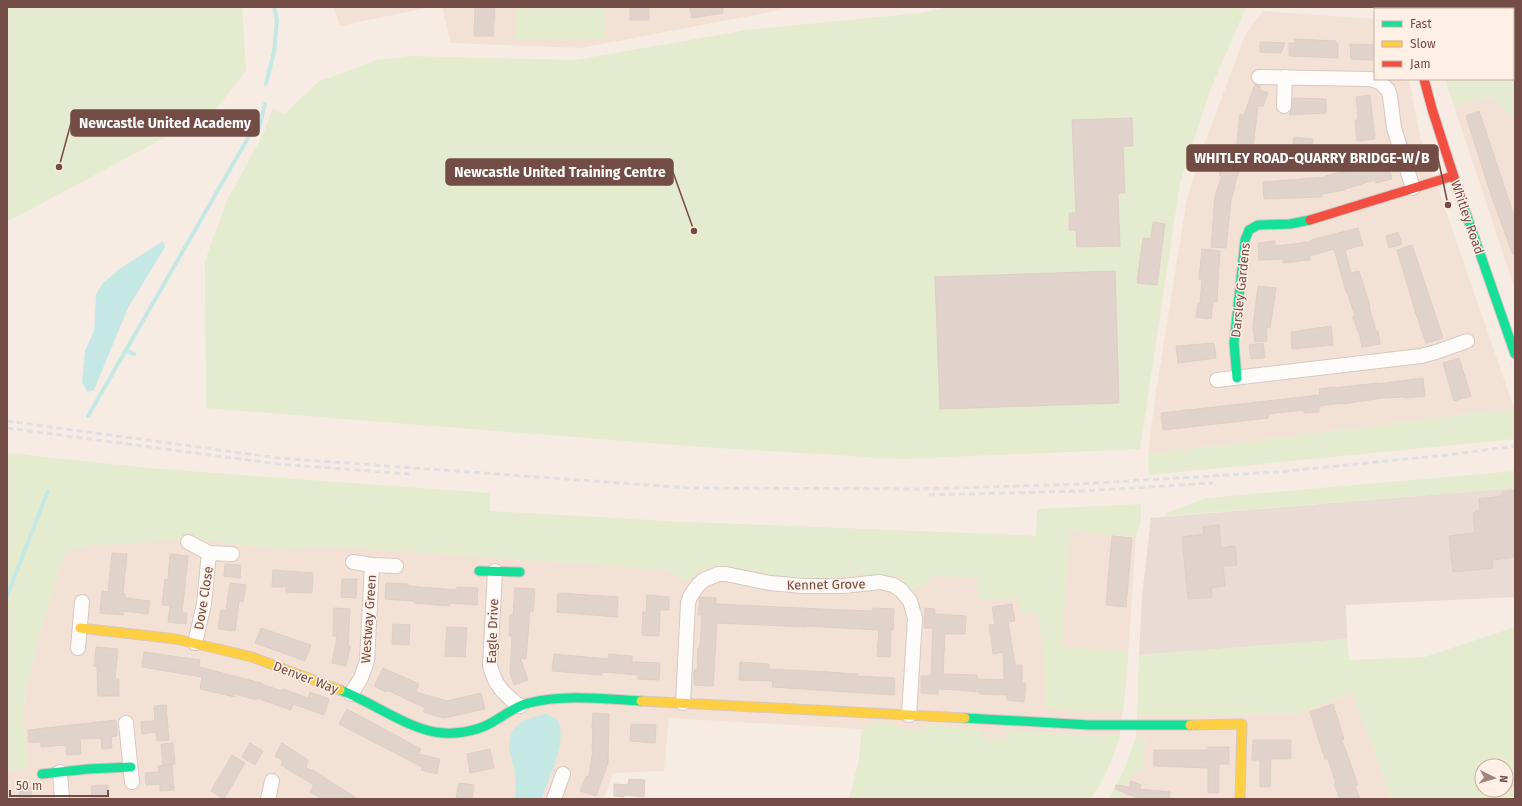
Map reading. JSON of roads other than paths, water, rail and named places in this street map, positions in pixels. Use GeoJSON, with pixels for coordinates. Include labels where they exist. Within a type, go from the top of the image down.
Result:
{"type":"FeatureCollection","features":[{"type":"Feature","properties":{"kind":"street"},"geometry":{"type":"LineString","coordinates":[[1259,77],[1370,79],[1380,82],[1384,85],[1390,96],[1394,128],[1413,188]]}},
{"type":"Feature","properties":{"kind":"street"},"geometry":{"type":"LineString","coordinates":[[1284,106],[1285,77]]}},
{"type":"Feature","properties":{"kind":"street","name":"Whitley Road"},"geometry":{"type":"LineString","coordinates":[[1424,80],[1453,176],[1514,349]]}},
{"type":"Feature","properties":{"kind":"street","name":"Darsley Gardens"},"geometry":{"type":"LineString","coordinates":[[1237,378],[1234,353],[1235,332],[1245,240],[1249,230],[1258,224],[1290,224],[1307,221],[1453,176]]}},
{"type":"Feature","properties":{"kind":"street"},"geometry":{"type":"LineString","coordinates":[[1217,380],[1421,356],[1467,341]]}},
{"type":"Feature","properties":{"kind":"street","name":"Dove Close"},"geometry":{"type":"LineString","coordinates":[[188,542],[209,553],[232,554]]}},
{"type":"Feature","properties":{"kind":"street","name":"Dove Close"},"geometry":{"type":"LineString","coordinates":[[194,643],[204,604],[209,553]]}},
{"type":"Feature","properties":{"kind":"street"},"geometry":{"type":"LineString","coordinates":[[353,562],[372,565],[396,566]]}},
{"type":"Feature","properties":{"kind":"street","name":"Westway Green"},"geometry":{"type":"LineString","coordinates":[[351,694],[361,678],[367,661],[372,565]]}},
{"type":"Feature","properties":{"kind":"street"},"geometry":{"type":"LineString","coordinates":[[479,571],[520,572]]}},
{"type":"Feature","properties":{"kind":"street","name":"Eagle Drive"},"geometry":{"type":"LineString","coordinates":[[495,572],[490,665],[492,673],[500,688],[508,698],[520,706]]}},
{"type":"Feature","properties":{"kind":"street","name":"Kennet Grove"},"geometry":{"type":"LineString","coordinates":[[683,703],[688,603],[694,590],[704,580],[712,576],[726,574],[770,583],[803,586],[843,586],[880,582],[893,585],[901,590],[910,601],[915,618],[909,715]]}},
{"type":"Feature","properties":{"kind":"street"},"geometry":{"type":"LineString","coordinates":[[78,648],[82,602]]}},
{"type":"Feature","properties":{"kind":"street","name":"Denver Way"},"geometry":{"type":"LineString","coordinates":[[80,628],[161,637],[194,643],[252,657],[351,694],[411,724],[428,730],[446,733],[470,731],[490,724],[520,706],[542,700],[573,698],[1116,726],[1242,724],[1240,799]]}},
{"type":"Feature","properties":{"kind":"street"},"geometry":{"type":"LineString","coordinates":[[126,723],[132,782]]}},
{"type":"Feature","properties":{"kind":"street"},"geometry":{"type":"LineString","coordinates":[[42,774],[88,769],[131,767]]}},
{"type":"Feature","properties":{"kind":"street"},"geometry":{"type":"LineString","coordinates":[[60,772],[62,799]]}},
{"type":"Feature","properties":{"kind":"street"},"geometry":{"type":"LineString","coordinates":[[554,799],[563,774]]}},
{"type":"Feature","properties":{"kind":"street"},"geometry":{"type":"LineString","coordinates":[[268,799],[272,781]]}},
{"type":"Feature","properties":{"kind":"water"},"geometry":{"type":"Polygon","coordinates":[[[163,241],[165,247],[128,308],[94,390],[87,392],[82,382],[85,351],[94,331],[96,294],[103,283],[121,268],[163,241]]]}},
{"type":"Feature","properties":{"kind":"water"},"geometry":{"type":"Polygon","coordinates":[[[545,714],[552,716],[558,721],[560,729],[561,738],[556,760],[541,799],[515,799],[515,776],[509,749],[512,732],[515,727],[525,720],[545,714]]]}},
{"type":"Feature","properties":{"kind":"waterway"},"geometry":{"type":"LineString","coordinates":[[266,84],[274,52],[277,20],[274,7]]}},
{"type":"Feature","properties":{"kind":"waterway"},"geometry":{"type":"LineString","coordinates":[[88,416],[248,138],[259,128],[265,104]]}},
{"type":"Feature","properties":{"kind":"waterway"},"geometry":{"type":"LineString","coordinates":[[126,350],[134,354]]}},
{"type":"Feature","properties":{"kind":"waterway"},"geometry":{"type":"LineString","coordinates":[[7,596],[48,491]]}},
{"type":"Feature","properties":{"kind":"railway"},"geometry":{"type":"LineString","coordinates":[[7,421],[278,458],[689,488],[923,489],[1081,484],[1277,472],[1447,455],[1515,446]]}},
{"type":"Feature","properties":{"kind":"railway"},"geometry":{"type":"LineString","coordinates":[[7,428],[278,464],[410,474]]}},
{"type":"Feature","properties":{"kind":"railway"},"geometry":{"type":"LineString","coordinates":[[929,495],[1082,491],[1213,483]]}},
{"type":"Feature","properties":{"kind":"place","name":"Newcastle United Academy"},"geometry":{"type":"Point","coordinates":[59,167]}},
{"type":"Feature","properties":{"kind":"place","name":"WHITLEY ROAD-QUARRY BRIDGE-W/B"},"geometry":{"type":"Point","coordinates":[1448,205]}},
{"type":"Feature","properties":{"kind":"place","name":"Newcastle United Training Centre"},"geometry":{"type":"Point","coordinates":[694,231]}}]}
